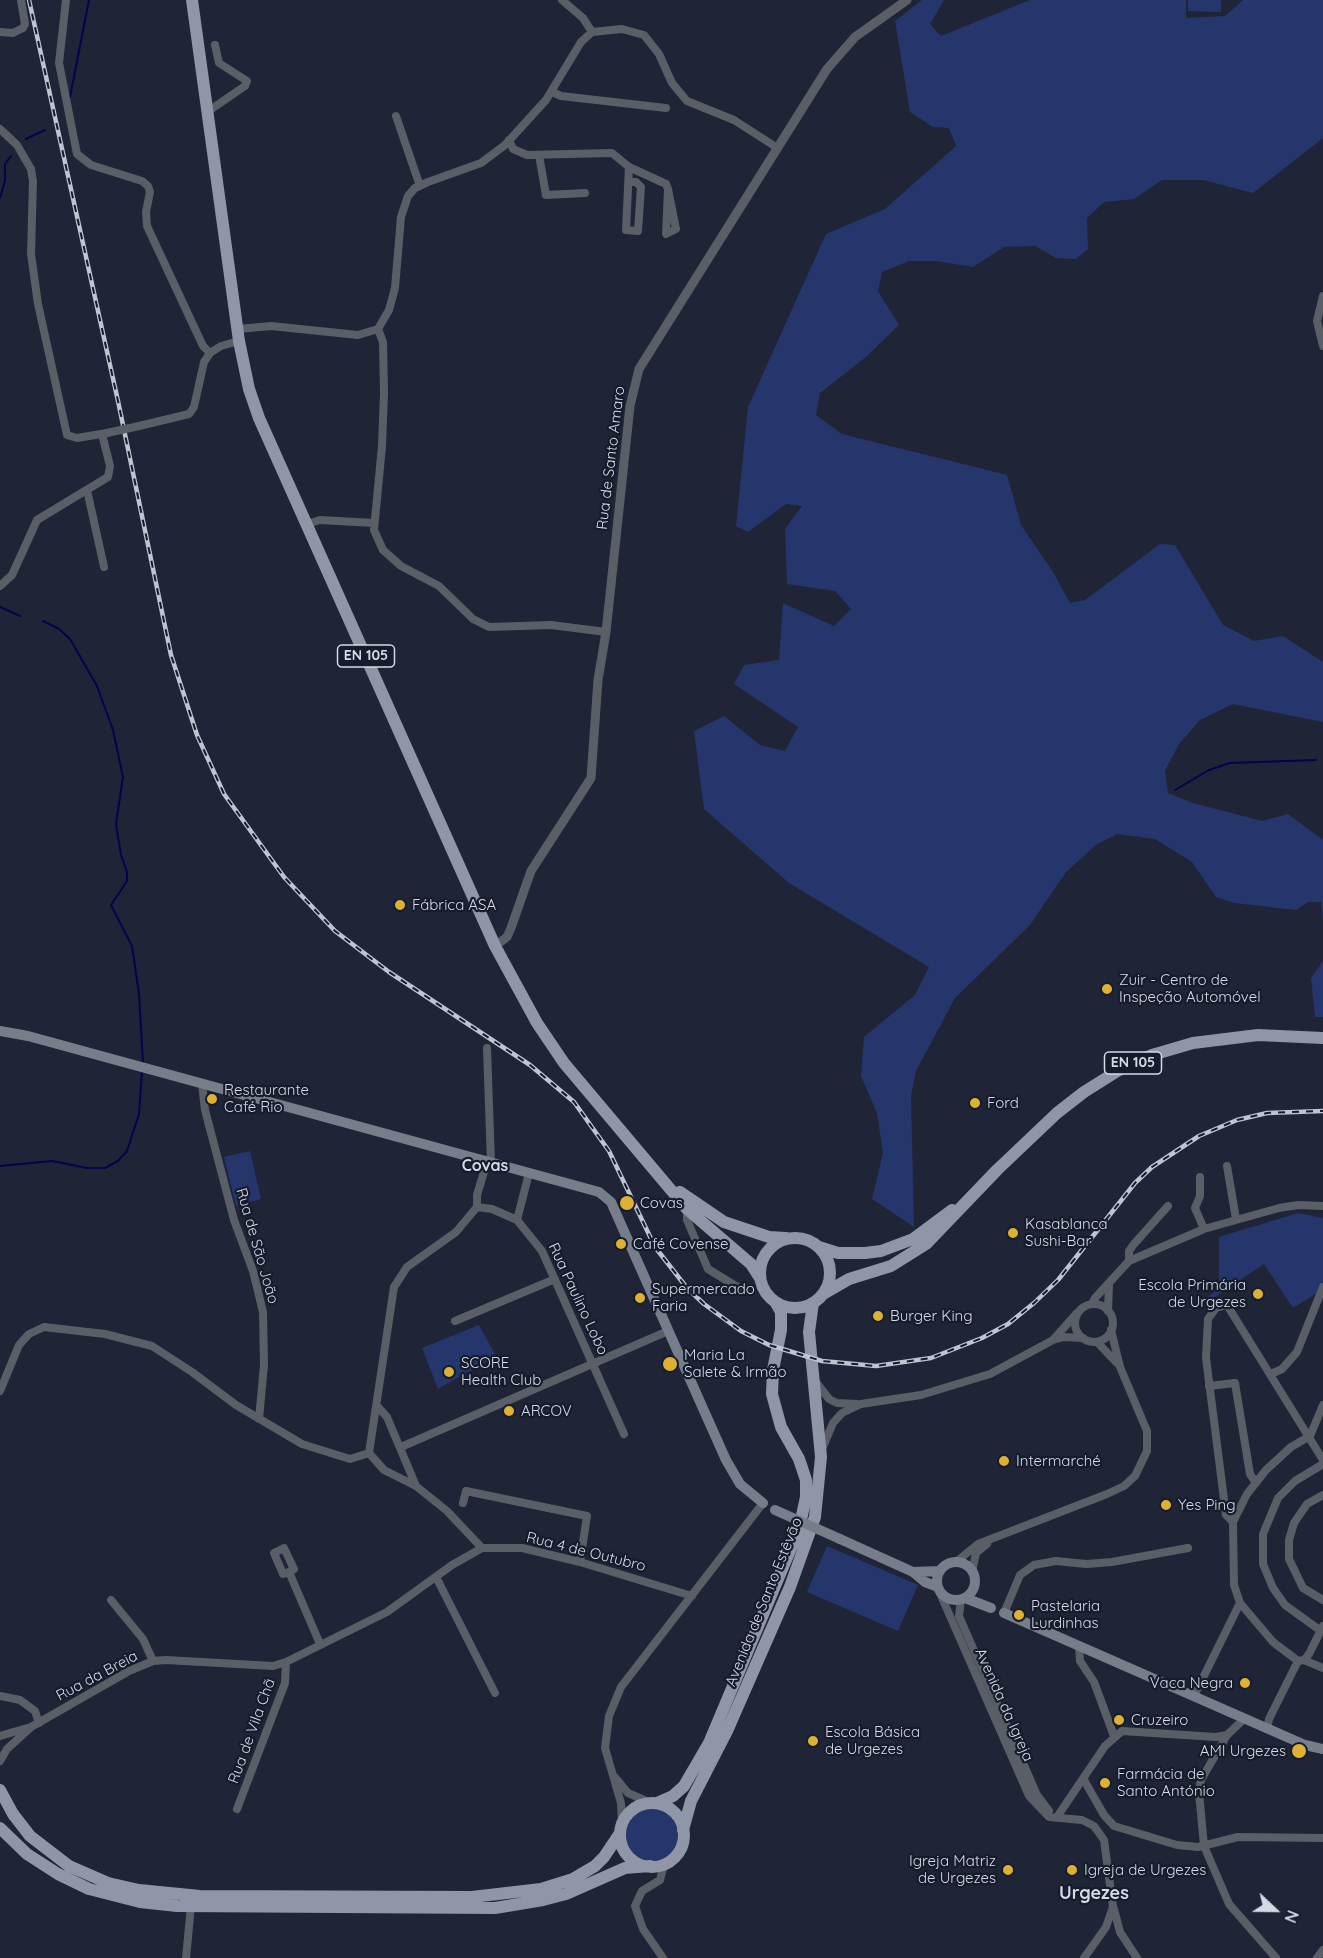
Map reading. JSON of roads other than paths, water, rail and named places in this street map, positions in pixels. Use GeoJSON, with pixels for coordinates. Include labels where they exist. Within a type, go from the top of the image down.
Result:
{"type":"FeatureCollection","features":[{"type":"Feature","properties":{"kind":"main road","name":"EN 105"},"geometry":{"type":"LineString","coordinates":[[192,0],[238,335],[249,388],[259,418],[495,946],[551,1046],[687,1209],[751,1264],[768,1297],[776,1303]]}},
{"type":"Feature","properties":{"kind":"main road"},"geometry":{"type":"LineString","coordinates":[[0,1031],[28,1036],[599,1192],[611,1202],[726,1460],[740,1484],[763,1503]]}},
{"type":"Feature","properties":{"kind":"main road","name":"EN 105"},"geometry":{"type":"LineString","coordinates":[[813,1303],[823,1294],[849,1279],[891,1266],[914,1252],[944,1228],[1028,1139],[1084,1092],[1119,1070],[1174,1047],[1226,1038],[1258,1035],[1323,1038]]}},
{"type":"Feature","properties":{"kind":"main road","name":"EN 105"},"geometry":{"type":"LineString","coordinates":[[653,1168],[690,1200],[724,1221],[769,1237],[810,1241],[819,1247],[838,1253],[866,1254],[898,1246],[926,1231],[983,1185]]}},
{"type":"Feature","properties":{"kind":"main road"},"geometry":{"type":"LineString","coordinates":[[760,1278],[763,1256],[770,1247],[790,1238]]}},
{"type":"Feature","properties":{"kind":"main road"},"geometry":{"type":"LineString","coordinates":[[819,1247],[829,1265],[828,1285],[823,1294]]}},
{"type":"Feature","properties":{"kind":"main road"},"geometry":{"type":"LineString","coordinates":[[776,1303],[795,1308],[813,1303]]}},
{"type":"Feature","properties":{"kind":"main road","name":"Avenida de Santo Estêvão"},"geometry":{"type":"LineString","coordinates":[[654,1803],[673,1796],[684,1786],[709,1743],[799,1529],[806,1497],[806,1479],[799,1459],[782,1427],[772,1394],[773,1370],[781,1330],[781,1312],[776,1303]]}},
{"type":"Feature","properties":{"kind":"main road","name":"Avenida de Santo Estêvão"},"geometry":{"type":"LineString","coordinates":[[683,1830],[691,1801],[721,1746],[809,1540],[819,1496],[821,1457],[809,1332],[813,1303]]}},
{"type":"Feature","properties":{"kind":"main road"},"geometry":{"type":"LineString","coordinates":[[775,1510],[913,1572],[925,1582],[939,1589],[949,1599],[963,1598],[991,1608]]}},
{"type":"Feature","properties":{"kind":"main road"},"geometry":{"type":"LineString","coordinates":[[913,1572],[940,1571],[956,1562],[968,1567],[972,1572],[973,1588],[980,1599],[991,1608]]}},
{"type":"Feature","properties":{"kind":"main road"},"geometry":{"type":"LineString","coordinates":[[939,1589],[940,1571]]}},
{"type":"Feature","properties":{"kind":"main road"},"geometry":{"type":"LineString","coordinates":[[963,1598],[973,1588]]}},
{"type":"Feature","properties":{"kind":"main road"},"geometry":{"type":"LineString","coordinates":[[1004,1613],[1267,1729],[1305,1745],[1323,1749]]}},
{"type":"Feature","properties":{"kind":"main road"},"geometry":{"type":"LineString","coordinates":[[0,1790],[13,1814],[30,1836],[55,1857],[77,1870],[108,1883],[139,1890],[200,1896],[472,1897],[542,1889],[573,1880],[595,1866],[633,1809],[654,1803],[673,1810],[683,1830],[683,1842],[678,1853],[664,1864],[625,1868],[543,1900],[495,1908],[191,1906],[140,1902],[89,1889],[35,1859],[0,1828]]}},
{"type":"Feature","properties":{"kind":"main road"},"geometry":{"type":"LineString","coordinates":[[621,1829],[627,1854],[637,1863],[650,1866]]}},
{"type":"Feature","properties":{"kind":"street"},"geometry":{"type":"LineString","coordinates":[[0,32],[13,33],[23,28],[25,24],[21,0]]}},
{"type":"Feature","properties":{"kind":"street"},"geometry":{"type":"LineString","coordinates":[[66,0],[59,63],[77,154],[91,165],[142,181],[148,186],[150,192],[146,212],[147,226],[203,346],[210,353]]}},
{"type":"Feature","properties":{"kind":"street"},"geometry":{"type":"LineString","coordinates":[[562,0],[584,18],[592,32]]}},
{"type":"Feature","properties":{"kind":"street","name":"Rua de Santo Amaro"},"geometry":{"type":"LineString","coordinates":[[495,946],[507,937],[524,888],[536,864],[591,778],[598,680],[606,632],[630,406],[639,369],[776,147],[841,51],[870,25],[907,0]]}},
{"type":"Feature","properties":{"kind":"street"},"geometry":{"type":"LineString","coordinates":[[0,129],[17,146],[31,169],[33,181],[31,254],[38,304],[67,435],[76,438],[104,434],[189,414],[194,407],[204,362],[210,353],[238,335],[272,326],[358,335],[378,329],[389,310],[395,288],[404,206],[408,196],[420,186],[481,163],[509,140],[552,92],[581,42],[592,32],[622,29],[644,35],[658,54],[672,83],[687,100],[734,120],[776,147]]}},
{"type":"Feature","properties":{"kind":"street"},"geometry":{"type":"LineString","coordinates":[[207,112],[245,86],[247,81],[219,63],[215,45]]}},
{"type":"Feature","properties":{"kind":"street"},"geometry":{"type":"LineString","coordinates":[[552,92],[561,96],[666,108]]}},
{"type":"Feature","properties":{"kind":"street"},"geometry":{"type":"LineString","coordinates":[[396,116],[420,186]]}},
{"type":"Feature","properties":{"kind":"street"},"geometry":{"type":"LineString","coordinates":[[509,140],[513,149],[519,153],[539,155],[612,153],[629,167],[666,184],[668,189],[676,229],[666,234],[668,189]]}},
{"type":"Feature","properties":{"kind":"street"},"geometry":{"type":"LineString","coordinates":[[539,155],[546,195],[585,193]]}},
{"type":"Feature","properties":{"kind":"street"},"geometry":{"type":"LineString","coordinates":[[629,167],[626,230],[638,231],[641,187],[636,182],[630,182]]}},
{"type":"Feature","properties":{"kind":"street"},"geometry":{"type":"LineString","coordinates":[[1323,296],[1317,321],[1323,346]]}},
{"type":"Feature","properties":{"kind":"street"},"geometry":{"type":"LineString","coordinates":[[378,329],[383,342],[384,393],[382,446],[374,523],[376,538],[389,557],[438,586],[482,624],[495,628],[551,625],[606,632]]}},
{"type":"Feature","properties":{"kind":"street"},"geometry":{"type":"LineString","coordinates":[[0,586],[12,575],[37,520],[105,479],[109,473],[104,434]]}},
{"type":"Feature","properties":{"kind":"street"},"geometry":{"type":"LineString","coordinates":[[87,490],[104,567]]}},
{"type":"Feature","properties":{"kind":"street"},"geometry":{"type":"LineString","coordinates":[[307,524],[320,520],[374,523]]}},
{"type":"Feature","properties":{"kind":"street"},"geometry":{"type":"LineString","coordinates":[[369,1453],[394,1287],[406,1267],[456,1232],[477,1207],[477,1195],[489,1162],[487,1048]]}},
{"type":"Feature","properties":{"kind":"street","name":"Rua de São João"},"geometry":{"type":"LineString","coordinates":[[202,1084],[205,1110],[234,1220],[253,1271],[263,1312],[264,1365],[259,1419]]}},
{"type":"Feature","properties":{"kind":"street"},"geometry":{"type":"LineString","coordinates":[[1227,1166],[1236,1219]]}},
{"type":"Feature","properties":{"kind":"street"},"geometry":{"type":"LineString","coordinates":[[517,1220],[529,1173]]}},
{"type":"Feature","properties":{"kind":"street"},"geometry":{"type":"LineString","coordinates":[[1200,1177],[1200,1196],[1195,1208],[1204,1229]]}},
{"type":"Feature","properties":{"kind":"street"},"geometry":{"type":"LineString","coordinates":[[1053,1340],[1077,1313],[1092,1304],[1129,1261],[1204,1229],[1236,1219],[1298,1205],[1323,1206]]}},
{"type":"Feature","properties":{"kind":"street"},"geometry":{"type":"LineString","coordinates":[[1129,1261],[1129,1251],[1168,1206]]}},
{"type":"Feature","properties":{"kind":"street","name":"Rua Paulino Lobo"},"geometry":{"type":"LineString","coordinates":[[477,1207],[492,1209],[517,1220],[538,1244],[624,1434]]}},
{"type":"Feature","properties":{"kind":"street"},"geometry":{"type":"LineString","coordinates":[[687,1209],[687,1220],[708,1269],[739,1288]]}},
{"type":"Feature","properties":{"kind":"street"},"geometry":{"type":"LineString","coordinates":[[454,1321],[555,1279]]}},
{"type":"Feature","properties":{"kind":"street"},"geometry":{"type":"LineString","coordinates":[[956,1562],[978,1544],[1107,1494],[1124,1486],[1135,1476],[1144,1458],[1148,1440],[1143,1418],[1120,1367],[1111,1330],[1112,1319],[1108,1311],[1109,1284]]}},
{"type":"Feature","properties":{"kind":"street"},"geometry":{"type":"LineString","coordinates":[[1271,1374],[1282,1369],[1297,1352],[1323,1287]]}},
{"type":"Feature","properties":{"kind":"street"},"geometry":{"type":"LineString","coordinates":[[1092,1304],[1108,1311]]}},
{"type":"Feature","properties":{"kind":"street"},"geometry":{"type":"LineString","coordinates":[[1233,1522],[1226,1515],[1209,1386],[1205,1336],[1208,1319],[1216,1308],[1227,1305],[1310,1436],[1323,1462],[1295,1481],[1278,1498],[1264,1526],[1263,1553],[1268,1577],[1278,1596],[1299,1617],[1322,1629],[1301,1660],[1269,1719],[1267,1729]]}},
{"type":"Feature","properties":{"kind":"street"},"geometry":{"type":"LineString","coordinates":[[1077,1313],[1075,1326],[1083,1338]]}},
{"type":"Feature","properties":{"kind":"street"},"geometry":{"type":"LineString","coordinates":[[0,1391],[20,1346],[29,1334],[44,1328],[105,1334],[152,1346],[259,1419],[302,1444],[350,1460],[369,1453]]}},
{"type":"Feature","properties":{"kind":"street"},"geometry":{"type":"LineString","coordinates":[[1097,1342],[1111,1330]]}},
{"type":"Feature","properties":{"kind":"street"},"geometry":{"type":"LineString","coordinates":[[401,1447],[668,1331]]}},
{"type":"Feature","properties":{"kind":"street"},"geometry":{"type":"LineString","coordinates":[[814,1377],[829,1399],[837,1403],[861,1404],[921,1395],[976,1380],[1013,1364],[1053,1340],[1064,1337],[1083,1338],[1097,1342],[1120,1367]]}},
{"type":"Feature","properties":{"kind":"street"},"geometry":{"type":"LineString","coordinates":[[1209,1386],[1235,1383],[1250,1474],[1256,1482]]}},
{"type":"Feature","properties":{"kind":"street"},"geometry":{"type":"LineString","coordinates":[[821,1457],[833,1423],[842,1413],[861,1404]]}},
{"type":"Feature","properties":{"kind":"street"},"geometry":{"type":"LineString","coordinates":[[1323,1405],[1310,1436],[1292,1447],[1256,1482],[1233,1522],[1234,1585],[1240,1603],[1274,1642],[1301,1660],[1323,1668]]}},
{"type":"Feature","properties":{"kind":"street"},"geometry":{"type":"LineString","coordinates":[[377,1406],[387,1417],[416,1486]]}},
{"type":"Feature","properties":{"kind":"street"},"geometry":{"type":"LineString","coordinates":[[286,1662],[387,1612],[482,1548],[447,1511],[416,1486],[384,1470],[369,1453]]}},
{"type":"Feature","properties":{"kind":"street"},"geometry":{"type":"LineString","coordinates":[[462,1503],[465,1491],[587,1516],[580,1562]]}},
{"type":"Feature","properties":{"kind":"street"},"geometry":{"type":"LineString","coordinates":[[1323,1495],[1307,1504],[1294,1523],[1289,1540],[1289,1559],[1303,1588],[1323,1600]]}},
{"type":"Feature","properties":{"kind":"street"},"geometry":{"type":"LineString","coordinates":[[621,1829],[621,1803],[605,1748],[609,1716],[621,1687],[763,1503],[775,1510]]}},
{"type":"Feature","properties":{"kind":"street"},"geometry":{"type":"LineString","coordinates":[[972,1572],[976,1553],[998,1537]]}},
{"type":"Feature","properties":{"kind":"street","name":"Rua 4 de Outubro"},"geometry":{"type":"LineString","coordinates":[[482,1548],[522,1548],[580,1562],[692,1596]]}},
{"type":"Feature","properties":{"kind":"street"},"geometry":{"type":"LineString","coordinates":[[991,1608],[1004,1613],[1020,1575],[1034,1565],[1056,1561],[1086,1564],[1113,1563],[1188,1548]]}},
{"type":"Feature","properties":{"kind":"street"},"geometry":{"type":"LineString","coordinates":[[289,1572],[320,1644]]}},
{"type":"Feature","properties":{"kind":"street"},"geometry":{"type":"LineString","coordinates":[[436,1577],[495,1693]]}},
{"type":"Feature","properties":{"kind":"street","name":"Avenida da Igreja"},"geometry":{"type":"LineString","coordinates":[[939,1589],[1029,1796],[1045,1814],[1088,1822],[1101,1834]]}},
{"type":"Feature","properties":{"kind":"street","name":"Avenida da Igreja"},"geometry":{"type":"LineString","coordinates":[[963,1598],[959,1616],[1036,1795],[1043,1806],[1057,1817]]}},
{"type":"Feature","properties":{"kind":"street"},"geometry":{"type":"LineString","coordinates":[[111,1600],[143,1639],[153,1661]]}},
{"type":"Feature","properties":{"kind":"street"},"geometry":{"type":"LineString","coordinates":[[1194,1696],[1240,1603]]}},
{"type":"Feature","properties":{"kind":"street"},"geometry":{"type":"LineString","coordinates":[[1079,1646],[1080,1661],[1094,1682],[1114,1736]]}},
{"type":"Feature","properties":{"kind":"street","name":"Rua da Breia"},"geometry":{"type":"LineString","coordinates":[[0,1761],[7,1749],[35,1725],[129,1671],[153,1661],[166,1659],[273,1665],[286,1662]]}},
{"type":"Feature","properties":{"kind":"street","name":"Rua de Vila Chã"},"geometry":{"type":"LineString","coordinates":[[237,1809],[285,1683],[286,1662]]}},
{"type":"Feature","properties":{"kind":"street"},"geometry":{"type":"LineString","coordinates":[[0,1696],[20,1700],[35,1712],[35,1725]]}},
{"type":"Feature","properties":{"kind":"street"},"geometry":{"type":"LineString","coordinates":[[1244,1719],[1227,1735],[1201,1780],[1199,1792],[1204,1846],[1229,1904],[1276,1958]]}},
{"type":"Feature","properties":{"kind":"street","name":"Rua da Breia"},"geometry":{"type":"LineString","coordinates":[[0,1736],[35,1725]]}},
{"type":"Feature","properties":{"kind":"street"},"geometry":{"type":"LineString","coordinates":[[1057,1817],[1114,1736],[1122,1731],[1216,1737],[1227,1735]]}},
{"type":"Feature","properties":{"kind":"street"},"geometry":{"type":"LineString","coordinates":[[611,1771],[628,1793],[654,1803]]}},
{"type":"Feature","properties":{"kind":"street"},"geometry":{"type":"LineString","coordinates":[[1084,1780],[1104,1815],[1114,1826],[1177,1845],[1204,1846],[1238,1838],[1323,1838]]}},
{"type":"Feature","properties":{"kind":"street"},"geometry":{"type":"LineString","coordinates":[[1114,1826],[1101,1834],[1106,1846],[1113,1907],[1120,1932],[1137,1958]]}},
{"type":"Feature","properties":{"kind":"street"},"geometry":{"type":"LineString","coordinates":[[663,1958],[644,1929],[635,1906],[642,1892],[660,1880],[664,1864]]}},
{"type":"Feature","properties":{"kind":"street"},"geometry":{"type":"LineString","coordinates":[[186,1958],[191,1906]]}},
{"type":"Feature","properties":{"kind":"street"},"geometry":{"type":"LineString","coordinates":[[1084,1958],[1106,1927],[1113,1907]]}},
{"type":"Feature","properties":{"kind":"street"},"geometry":{"type":"LineString","coordinates":[[1106,1927],[1120,1932]]}},
{"type":"Feature","properties":{"kind":"street"},"geometry":{"type":"LineString","coordinates":[[1317,1958],[1323,1950]]}},
{"type":"Feature","properties":{"kind":"waterway"},"geometry":{"type":"LineString","coordinates":[[70,97],[89,0]]}},
{"type":"Feature","properties":{"kind":"waterway"},"geometry":{"type":"LineString","coordinates":[[26,139],[45,130]]}},
{"type":"Feature","properties":{"kind":"waterway"},"geometry":{"type":"LineString","coordinates":[[0,198],[5,181],[5,164],[11,156]]}},
{"type":"Feature","properties":{"kind":"waterway"},"geometry":{"type":"LineString","coordinates":[[0,607],[20,616]]}},
{"type":"Feature","properties":{"kind":"waterway"},"geometry":{"type":"LineString","coordinates":[[43,621],[59,629],[70,639],[97,686],[113,730],[123,777],[116,824],[127,881],[111,905],[132,946],[139,994],[143,1062]]}},
{"type":"Feature","properties":{"kind":"waterway"},"geometry":{"type":"LineString","coordinates":[[1175,790],[1209,770],[1230,763],[1316,760]]}},
{"type":"Feature","properties":{"kind":"waterway"},"geometry":{"type":"LineString","coordinates":[[0,1166],[52,1161],[87,1168],[105,1168],[118,1161],[127,1151],[139,1114],[142,1071]]}},
{"type":"Feature","properties":{"kind":"railway"},"geometry":{"type":"LineString","coordinates":[[29,0],[118,401],[171,655],[197,735],[224,794],[284,877],[335,931],[389,972],[530,1065],[574,1102],[609,1151],[655,1247],[687,1288],[704,1304],[741,1331],[769,1345],[822,1361],[876,1366],[931,1358],[982,1338],[1008,1324],[1034,1303],[1058,1280],[1135,1183],[1152,1167],[1199,1136],[1237,1120],[1267,1113],[1323,1111]]}},
{"type":"Feature","properties":{"kind":"place","name":"Fábrica ASA"},"geometry":{"type":"Point","coordinates":[400,905]}},
{"type":"Feature","properties":{"kind":"place","name":"Zuir - Centro de Inspeção Automóvel"},"geometry":{"type":"Point","coordinates":[1107,989]}},
{"type":"Feature","properties":{"kind":"place","name":"Restaurante Café Rio"},"geometry":{"type":"Point","coordinates":[212,1099]}},
{"type":"Feature","properties":{"kind":"place","name":"Ford"},"geometry":{"type":"Point","coordinates":[975,1103]}},
{"type":"Feature","properties":{"kind":"place","name":"Covas"},"geometry":{"type":"Point","coordinates":[627,1203]}},
{"type":"Feature","properties":{"kind":"place","name":"Kasablanca Sushi-Bar"},"geometry":{"type":"Point","coordinates":[1013,1233]}},
{"type":"Feature","properties":{"kind":"place","name":"Café Covense"},"geometry":{"type":"Point","coordinates":[621,1244]}},
{"type":"Feature","properties":{"kind":"place","name":"Escola Primária de Urgezes"},"geometry":{"type":"Point","coordinates":[1258,1294]}},
{"type":"Feature","properties":{"kind":"place","name":"Supermercado Faria"},"geometry":{"type":"Point","coordinates":[640,1298]}},
{"type":"Feature","properties":{"kind":"place","name":"Burger King"},"geometry":{"type":"Point","coordinates":[878,1316]}},
{"type":"Feature","properties":{"kind":"place","name":"Maria La Salete & Irmão"},"geometry":{"type":"Point","coordinates":[670,1364]}},
{"type":"Feature","properties":{"kind":"place","name":"SCORE Health Club"},"geometry":{"type":"Point","coordinates":[449,1372]}},
{"type":"Feature","properties":{"kind":"place","name":"ARCOV"},"geometry":{"type":"Point","coordinates":[509,1411]}},
{"type":"Feature","properties":{"kind":"place","name":"Intermarché"},"geometry":{"type":"Point","coordinates":[1004,1461]}},
{"type":"Feature","properties":{"kind":"place","name":"Yes Ping"},"geometry":{"type":"Point","coordinates":[1166,1505]}},
{"type":"Feature","properties":{"kind":"place","name":"Pastelaria Lurdinhas"},"geometry":{"type":"Point","coordinates":[1019,1615]}},
{"type":"Feature","properties":{"kind":"place","name":"Vaca Negra"},"geometry":{"type":"Point","coordinates":[1245,1683]}},
{"type":"Feature","properties":{"kind":"place","name":"Cruzeiro"},"geometry":{"type":"Point","coordinates":[1119,1720]}},
{"type":"Feature","properties":{"kind":"place","name":"Escola Básica de Urgezes"},"geometry":{"type":"Point","coordinates":[813,1741]}},
{"type":"Feature","properties":{"kind":"place","name":"AMI Urgezes"},"geometry":{"type":"Point","coordinates":[1299,1751]}},
{"type":"Feature","properties":{"kind":"place","name":"Farmácia de Santo António"},"geometry":{"type":"Point","coordinates":[1105,1783]}},
{"type":"Feature","properties":{"kind":"place","name":"Igreja Matriz de Urgezes"},"geometry":{"type":"Point","coordinates":[1008,1870]}},
{"type":"Feature","properties":{"kind":"place","name":"Igreja de Urgezes"},"geometry":{"type":"Point","coordinates":[1072,1870]}},
{"type":"Feature","properties":{"kind":"district","name":"Covas"},"geometry":{"type":"Point","coordinates":[485,1166]}},
{"type":"Feature","properties":{"kind":"district","name":"Urgezes"},"geometry":{"type":"Point","coordinates":[1094,1894]}}]}
